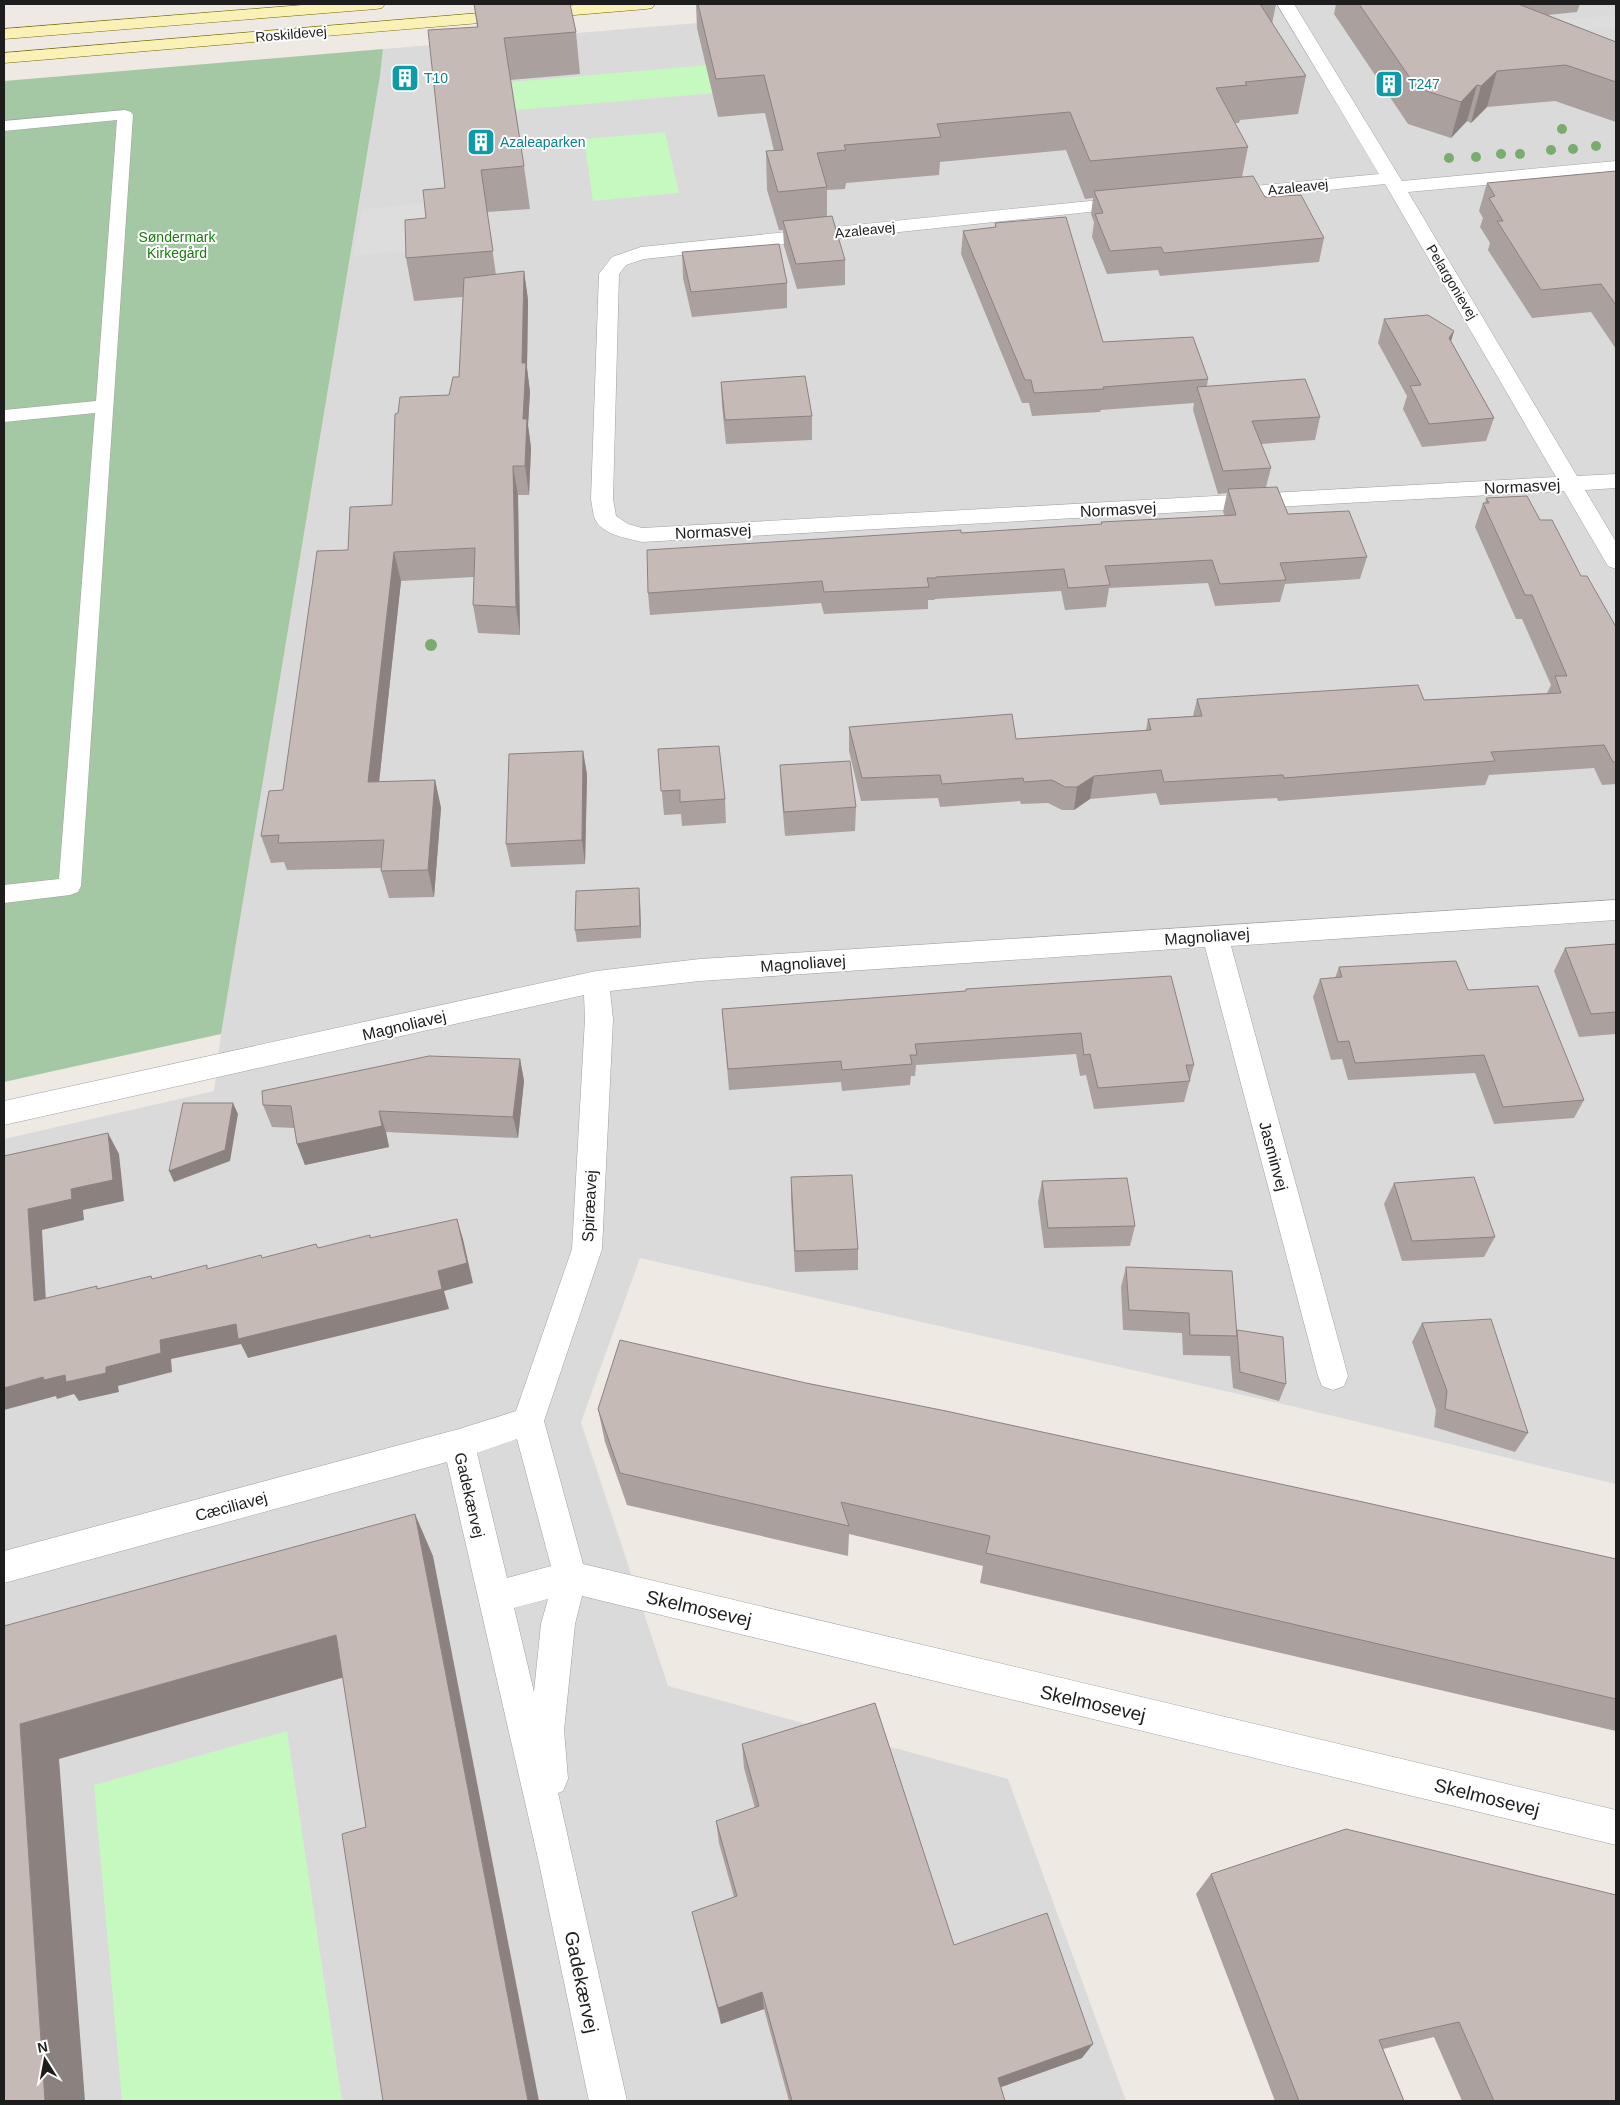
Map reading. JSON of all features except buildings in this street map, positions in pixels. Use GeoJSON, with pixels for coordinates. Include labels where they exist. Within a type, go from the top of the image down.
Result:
{"type":"FeatureCollection","features":[{"type":"Feature","properties":{"kind":"street","name":"Roskildevej"},"geometry":{"type":"LineString","coordinates":[[4,34],[376,4]]}},
{"type":"Feature","properties":{"kind":"street","name":"Roskildevej"},"geometry":{"type":"LineString","coordinates":[[4,58],[577,7],[646,4]]}},
{"type":"Feature","properties":{"kind":"street","name":"Pelargonievej"},"geometry":{"type":"LineString","coordinates":[[1286,4],[1394,183],[1616,561]]}},
{"type":"Feature","properties":{"kind":"street","name":"Azaleavej"},"geometry":{"type":"LineString","coordinates":[[1203,196],[1616,167]]}},
{"type":"Feature","properties":{"kind":"street","name":"Azaleavej"},"geometry":{"type":"LineString","coordinates":[[620,529],[606,519],[602,499],[610,274],[619,261],[641,253],[1143,202]]}},
{"type":"Feature","properties":{"kind":"street","name":"Normasvej"},"geometry":{"type":"LineString","coordinates":[[620,529],[642,535],[1616,481]]}},
{"type":"Feature","properties":{"kind":"street","name":"Magnoliavej"},"geometry":{"type":"LineString","coordinates":[[4,1113],[596,982],[700,970],[1616,910]]}},
{"type":"Feature","properties":{"kind":"street","name":"Jasminvej"},"geometry":{"type":"LineString","coordinates":[[1215,935],[1333,1376]]}},
{"type":"Feature","properties":{"kind":"street","name":"Spiræavej"},"geometry":{"type":"LineString","coordinates":[[528,1422],[587,1249],[599,1019],[596,982]]}},
{"type":"Feature","properties":{"kind":"street","name":"Gadekærvej"},"geometry":{"type":"LineString","coordinates":[[557,1863],[547,1730],[558,1624],[570,1577],[528,1422],[459,1444],[557,1863],[608,2101]]}},
{"type":"Feature","properties":{"kind":"street","name":"Cæciliavej"},"geometry":{"type":"LineString","coordinates":[[4,1567],[459,1444]]}},
{"type":"Feature","properties":{"kind":"street"},"geometry":{"type":"LineString","coordinates":[[494,1597],[570,1577]]}},
{"type":"Feature","properties":{"kind":"street","name":"Skelmosevej"},"geometry":{"type":"LineString","coordinates":[[570,1577],[1616,1828]]}},
{"type":"Feature","properties":{"kind":"lane"},"geometry":{"type":"LineString","coordinates":[[4,126],[125,115],[70,886],[4,894]]}},
{"type":"Feature","properties":{"kind":"lane"},"geometry":{"type":"LineString","coordinates":[[4,416],[104,406]]}},
{"type":"Feature","properties":{"kind":"shaded area"},"geometry":{"type":"Polygon","coordinates":[[[927,4],[1616,4],[1616,1484],[1304,1409],[640,1258],[581,1422],[668,1686],[1008,1779],[1126,2101],[4,2101],[4,1139],[214,1091],[221,1034],[383,49],[927,4]]]}},
{"type":"Feature","properties":{"kind":"shaded area"},"geometry":{"type":"Polygon","coordinates":[[[1616,15],[1616,27],[1484,39],[1476,27],[1616,15]]]}},
{"type":"Feature","properties":{"kind":"shaded area"},"geometry":{"type":"Polygon","coordinates":[[[439,202],[425,249],[352,256],[363,209],[439,202]]]}},
{"type":"Feature","properties":{"kind":"green space","name":"Søndermark Kirkegård"},"geometry":{"type":"Polygon","coordinates":[[[383,49],[221,1034],[4,1082],[4,81],[383,49]]]}},
{"type":"Feature","properties":{"kind":"green space"},"geometry":{"type":"Polygon","coordinates":[[[731,63],[739,91],[516,110],[512,82],[731,63]]]}},
{"type":"Feature","properties":{"kind":"green space"},"geometry":{"type":"Polygon","coordinates":[[[665,132],[679,193],[593,201],[584,139],[665,132]]]}},
{"type":"Feature","properties":{"kind":"green space"},"geometry":{"type":"Polygon","coordinates":[[[287,1731],[342,2101],[122,2101],[94,1785],[287,1731]]]}},
{"type":"Feature","properties":{"kind":"place","name":"T10"},"geometry":{"type":"Point","coordinates":[405,78]}},
{"type":"Feature","properties":{"kind":"place","name":"T247"},"geometry":{"type":"Point","coordinates":[1389,84]}},
{"type":"Feature","properties":{"kind":"place","name":"Azaleaparken"},"geometry":{"type":"Point","coordinates":[481,142]}}]}
